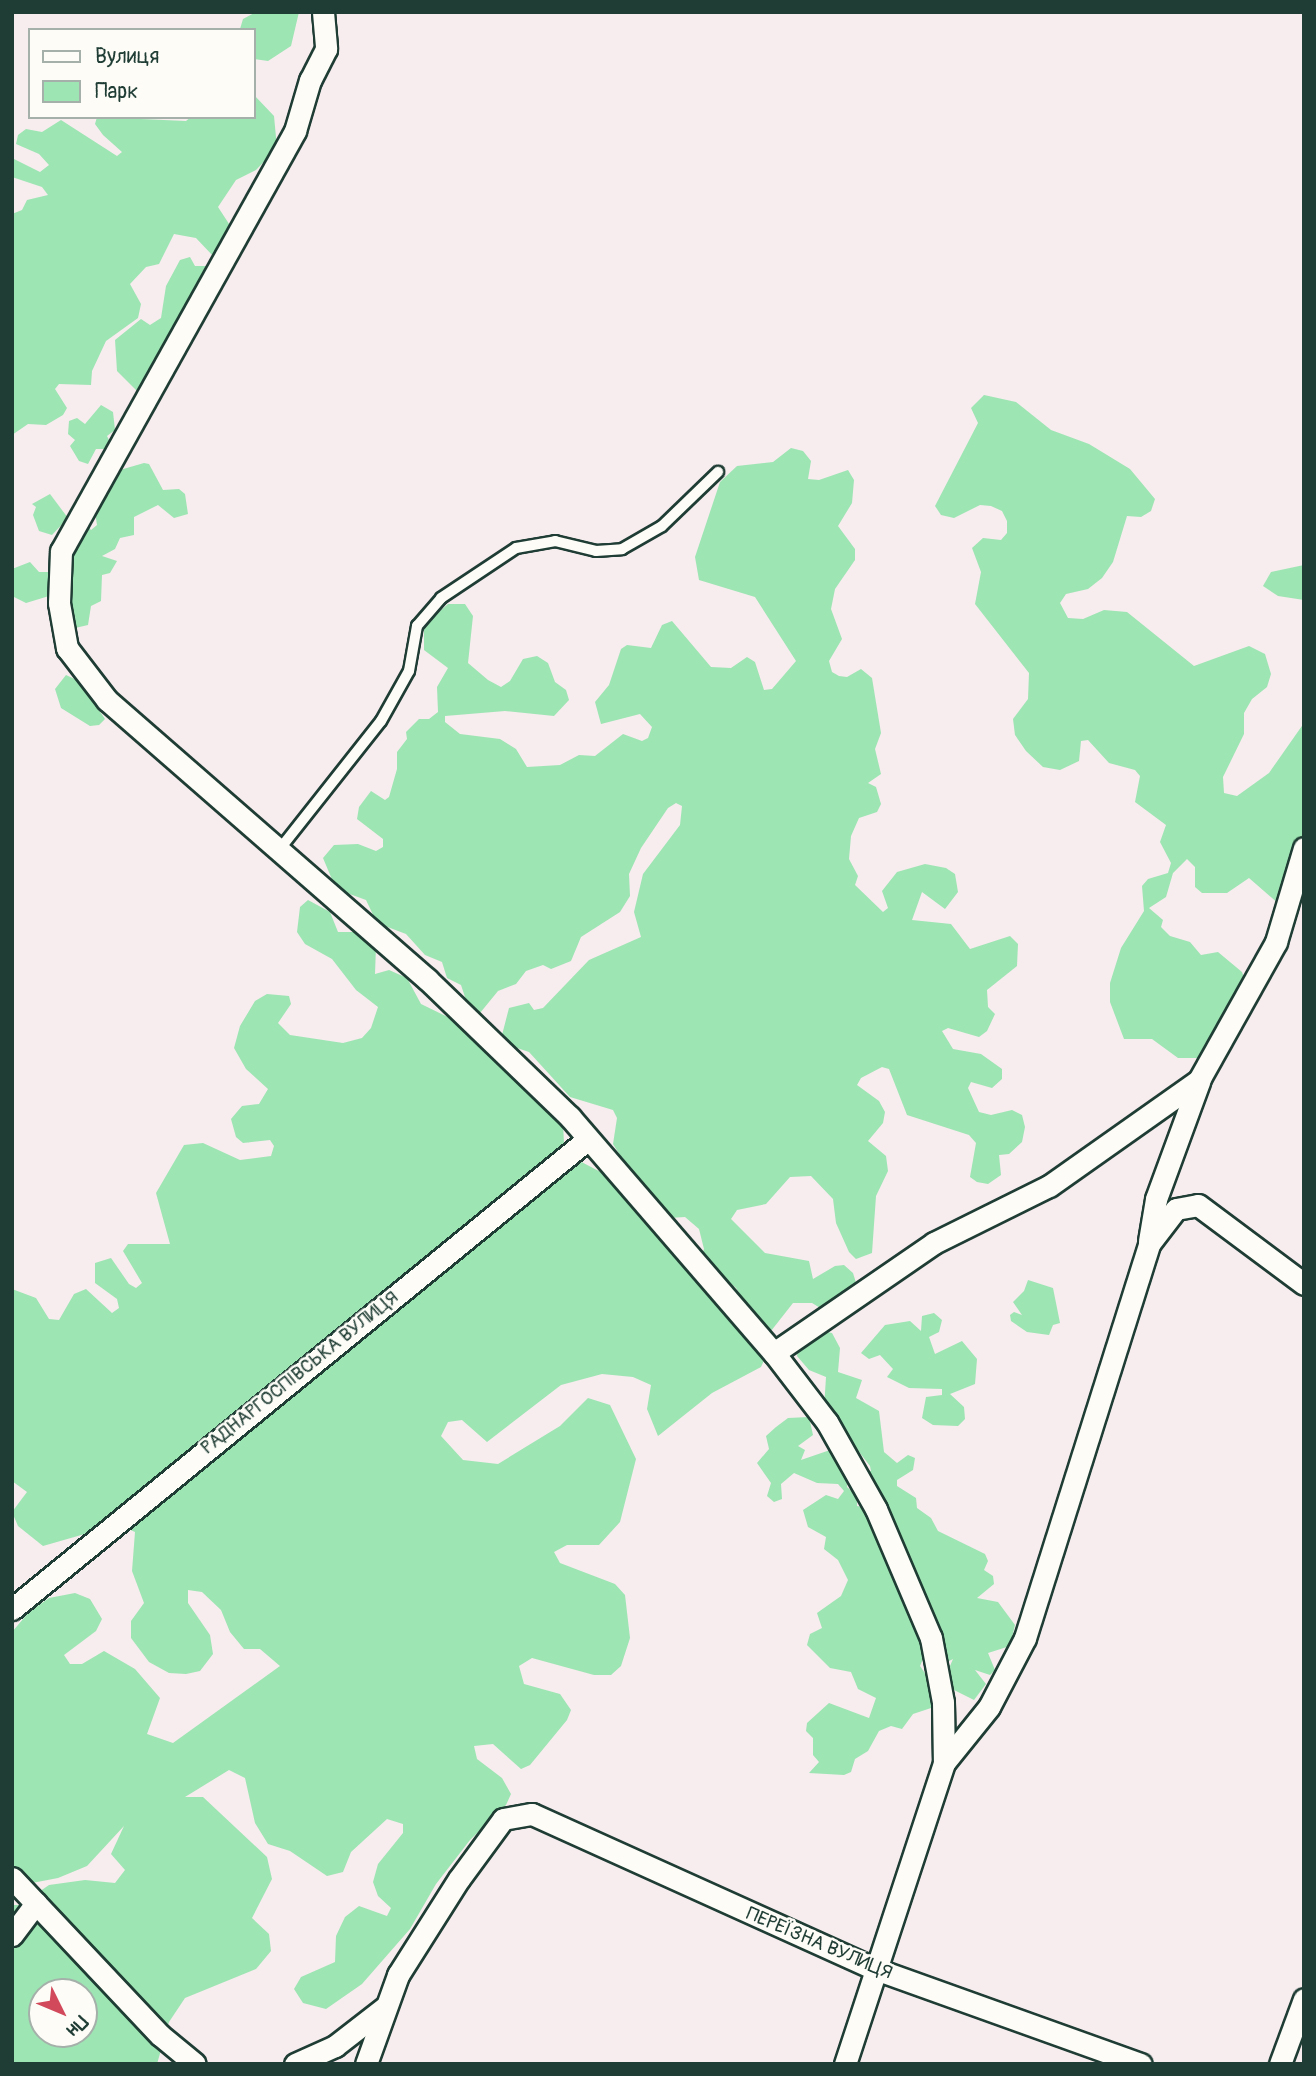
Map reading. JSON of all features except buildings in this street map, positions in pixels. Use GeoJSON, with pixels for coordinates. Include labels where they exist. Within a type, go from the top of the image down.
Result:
{"type":"FeatureCollection","features":[{"type":"Feature","properties":{"kind":"street"},"geometry":{"type":"LineString","coordinates":[[323,12],[326,49],[310,80],[295,131],[61,551],[59,603],[67,648],[107,700],[427,979],[588,1139],[774,1353],[827,1422],[876,1509],[931,1638],[943,1702],[944,1763],[845,2064]]}},
{"type":"Feature","properties":{"kind":"street"},"geometry":{"type":"LineString","coordinates":[[944,1763],[989,1707],[1025,1638],[1149,1244],[1156,1199],[1199,1080],[1276,942],[1304,848]]}},
{"type":"Feature","properties":{"kind":"street"},"geometry":{"type":"LineString","coordinates":[[774,1353],[934,1243],[1049,1186],[1199,1080]]}},
{"type":"Feature","properties":{"kind":"street","name":"РАДНАРГОСПІВСЬКА ВУЛИЦЯ"},"geometry":{"type":"LineString","coordinates":[[12,1609],[588,1139]]}},
{"type":"Feature","properties":{"kind":"street"},"geometry":{"type":"LineString","coordinates":[[1149,1244],[1177,1209],[1198,1205],[1304,1284]]}},
{"type":"Feature","properties":{"kind":"street","name":"ПЕРЕЇЗНА ВУЛИЦЯ"},"geometry":{"type":"LineString","coordinates":[[387,2005],[398,1975],[503,1819],[532,1814],[878,1970],[1141,2064]]}},
{"type":"Feature","properties":{"kind":"street"},"geometry":{"type":"LineString","coordinates":[[12,1878],[188,2062]]}},
{"type":"Feature","properties":{"kind":"street"},"geometry":{"type":"LineString","coordinates":[[12,1935],[36,1903]]}},
{"type":"Feature","properties":{"kind":"street"},"geometry":{"type":"LineString","coordinates":[[1280,2064],[1304,1999]]}},
{"type":"Feature","properties":{"kind":"street"},"geometry":{"type":"LineString","coordinates":[[295,2064],[335,2046],[387,2005]]}},
{"type":"Feature","properties":{"kind":"street"},"geometry":{"type":"LineString","coordinates":[[366,2064],[387,2005]]}},
{"type":"Feature","properties":{"kind":"lane"},"geometry":{"type":"LineString","coordinates":[[279,850],[381,721],[409,671],[417,626],[441,598],[516,548],[555,541],[596,551],[622,549],[662,526],[718,472]]}},
{"type":"Feature","properties":{"kind":"green space"},"geometry":{"type":"Polygon","coordinates":[[[256,12],[299,12],[291,46],[268,61],[256,59],[256,28],[240,28],[243,19],[256,12]]]}},
{"type":"Feature","properties":{"kind":"green space"},"geometry":{"type":"Polygon","coordinates":[[[256,97],[274,116],[277,148],[256,170],[236,180],[218,207],[233,230],[214,257],[196,238],[174,234],[159,264],[146,267],[130,284],[141,304],[138,318],[106,341],[92,371],[91,385],[59,384],[55,389],[67,408],[63,415],[46,425],[28,424],[12,435],[12,214],[22,210],[27,200],[48,195],[42,187],[12,177],[12,158],[40,172],[49,165],[39,154],[16,144],[18,135],[26,129],[42,132],[61,120],[117,156],[122,152],[103,135],[95,124],[96,119],[256,119],[256,97]]]}},
{"type":"Feature","properties":{"kind":"green space"},"geometry":{"type":"Polygon","coordinates":[[[190,257],[195,266],[208,266],[138,392],[117,371],[115,340],[141,319],[150,325],[161,318],[166,286],[180,260],[190,257]]]}},
{"type":"Feature","properties":{"kind":"green space"},"geometry":{"type":"Polygon","coordinates":[[[984,395],[1016,402],[1051,430],[1089,444],[1130,469],[1155,499],[1151,511],[1141,517],[1127,516],[1113,562],[1102,578],[1088,589],[1066,594],[1060,603],[1068,618],[1083,619],[1104,610],[1127,612],[1194,666],[1249,646],[1265,654],[1271,674],[1267,687],[1252,699],[1244,713],[1244,734],[1223,777],[1224,793],[1237,796],[1269,773],[1304,723],[1304,898],[1297,905],[1279,904],[1249,878],[1227,893],[1202,893],[1195,887],[1195,867],[1187,859],[1173,873],[1166,897],[1149,908],[1163,920],[1161,927],[1170,936],[1190,942],[1201,955],[1218,952],[1242,972],[1250,995],[1203,1058],[1178,1058],[1152,1039],[1124,1039],[1110,1002],[1110,983],[1121,948],[1144,911],[1142,886],[1148,879],[1168,873],[1171,863],[1160,842],[1166,825],[1135,802],[1140,776],[1135,770],[1109,763],[1088,740],[1081,741],[1079,761],[1060,770],[1043,767],[1026,751],[1015,735],[1013,719],[1028,699],[1029,673],[975,604],[981,572],[972,548],[983,538],[1001,540],[1007,533],[1007,521],[1002,511],[991,506],[980,505],[954,518],[941,515],[935,506],[978,423],[971,408],[984,395]]]}},
{"type":"Feature","properties":{"kind":"green space"},"geometry":{"type":"Polygon","coordinates":[[[101,405],[113,412],[115,430],[107,436],[111,444],[107,449],[96,449],[88,464],[79,461],[70,446],[75,440],[68,434],[69,421],[77,418],[85,424],[101,405]]]}},
{"type":"Feature","properties":{"kind":"green space"},"geometry":{"type":"Polygon","coordinates":[[[791,448],[803,451],[811,461],[808,479],[819,480],[848,470],[854,480],[852,503],[838,526],[855,549],[855,560],[835,589],[831,609],[842,639],[829,661],[832,672],[839,676],[847,677],[861,669],[872,678],[881,733],[875,749],[881,774],[868,783],[876,787],[881,804],[877,812],[859,818],[851,836],[849,859],[858,876],[855,885],[883,912],[888,908],[882,891],[897,872],[925,864],[946,868],[955,874],[958,892],[945,909],[922,892],[912,920],[951,924],[970,949],[1010,936],[1018,944],[1017,966],[987,990],[988,1007],[995,1014],[987,1031],[979,1037],[948,1028],[942,1031],[953,1049],[981,1054],[1002,1069],[1002,1079],[992,1088],[971,1082],[968,1088],[979,1112],[991,1115],[1012,1110],[1022,1115],[1025,1127],[1022,1142],[1009,1154],[999,1155],[1001,1175],[988,1184],[977,1182],[970,1177],[976,1143],[969,1135],[907,1115],[889,1069],[882,1067],[861,1078],[857,1085],[879,1101],[885,1112],[883,1123],[868,1141],[886,1156],[888,1171],[876,1196],[872,1253],[856,1259],[849,1252],[836,1223],[833,1199],[811,1176],[790,1177],[766,1204],[737,1210],[731,1219],[765,1253],[809,1261],[813,1279],[835,1266],[844,1265],[853,1273],[857,1286],[822,1309],[812,1303],[793,1303],[771,1331],[754,1319],[736,1288],[701,1257],[704,1249],[699,1229],[685,1217],[669,1218],[629,1170],[613,1144],[617,1118],[613,1110],[570,1097],[529,1052],[505,1044],[502,1035],[509,1008],[529,1003],[534,1010],[543,1008],[589,960],[641,937],[634,912],[643,874],[680,825],[682,806],[676,803],[668,808],[641,848],[629,874],[630,896],[620,912],[581,937],[571,961],[551,969],[543,965],[526,971],[516,984],[498,991],[480,1013],[467,1003],[461,985],[447,978],[442,962],[425,955],[406,934],[377,923],[366,900],[336,889],[323,858],[334,845],[358,844],[376,851],[383,847],[383,839],[357,819],[359,807],[371,791],[385,800],[389,797],[397,769],[397,752],[407,739],[406,732],[419,719],[429,719],[438,712],[437,687],[448,668],[424,650],[424,625],[448,604],[465,604],[473,616],[468,663],[488,680],[501,687],[510,681],[523,659],[537,656],[548,663],[555,682],[566,690],[569,700],[554,716],[505,711],[445,716],[445,722],[460,734],[500,739],[516,749],[527,767],[560,765],[579,755],[595,756],[623,734],[642,741],[648,738],[652,727],[640,714],[601,724],[595,702],[609,685],[621,649],[627,645],[651,648],[662,625],[672,621],[711,667],[731,668],[747,657],[755,662],[764,690],[772,689],[796,661],[755,597],[699,580],[695,557],[720,482],[737,466],[773,462],[791,448]]]}},
{"type":"Feature","properties":{"kind":"green space"},"geometry":{"type":"Polygon","coordinates":[[[149,464],[163,490],[179,489],[185,494],[188,514],[174,518],[158,505],[134,517],[134,535],[120,538],[115,549],[102,556],[117,561],[110,573],[102,575],[101,601],[91,606],[88,625],[75,628],[62,595],[68,560],[86,524],[91,530],[97,525],[94,506],[114,485],[113,472],[149,464]]]}},
{"type":"Feature","properties":{"kind":"green space"},"geometry":{"type":"Polygon","coordinates":[[[50,494],[68,518],[52,535],[39,531],[33,515],[36,507],[32,504],[50,494]]]}},
{"type":"Feature","properties":{"kind":"green space"},"geometry":{"type":"Polygon","coordinates":[[[30,562],[39,572],[49,572],[49,596],[26,603],[12,596],[12,569],[30,562]]]}},
{"type":"Feature","properties":{"kind":"green space"},"geometry":{"type":"Polygon","coordinates":[[[1304,565],[1304,600],[1278,596],[1263,586],[1271,572],[1304,565]]]}},
{"type":"Feature","properties":{"kind":"green space"},"geometry":{"type":"Polygon","coordinates":[[[66,675],[81,682],[103,706],[99,710],[105,719],[99,725],[90,726],[61,708],[55,689],[66,675]]]}},
{"type":"Feature","properties":{"kind":"green space"},"geometry":{"type":"Polygon","coordinates":[[[308,900],[330,912],[338,932],[359,932],[376,946],[375,974],[389,970],[407,978],[421,1004],[460,1023],[563,1124],[564,1143],[572,1157],[612,1178],[766,1356],[761,1367],[712,1393],[658,1436],[647,1409],[651,1385],[633,1377],[602,1374],[561,1385],[487,1442],[462,1420],[448,1422],[441,1436],[463,1460],[498,1464],[560,1426],[588,1398],[610,1405],[636,1459],[620,1522],[599,1545],[567,1545],[554,1552],[560,1563],[615,1584],[625,1595],[630,1638],[621,1666],[611,1675],[594,1675],[532,1658],[519,1666],[524,1684],[560,1694],[571,1710],[567,1720],[530,1765],[521,1769],[493,1744],[474,1746],[477,1759],[502,1778],[511,1794],[506,1805],[470,1840],[436,1884],[410,1929],[362,1984],[326,2009],[303,2003],[294,1989],[301,1977],[335,1962],[336,1936],[345,1917],[359,1906],[387,1916],[391,1908],[378,1896],[373,1882],[378,1864],[403,1833],[403,1824],[387,1819],[351,1852],[343,1872],[327,1876],[290,1851],[268,1844],[255,1823],[245,1778],[229,1770],[185,1797],[203,1797],[267,1857],[272,1879],[252,1918],[269,1934],[271,1951],[256,1969],[185,1998],[169,2022],[157,2064],[12,2064],[12,1905],[20,1905],[49,1885],[85,1880],[115,1883],[125,1870],[111,1854],[124,1826],[87,1866],[58,1878],[32,1883],[12,1865],[12,1632],[29,1612],[49,1598],[75,1593],[90,1599],[102,1619],[96,1631],[64,1655],[70,1664],[82,1664],[104,1651],[135,1669],[160,1698],[147,1734],[173,1743],[280,1666],[260,1649],[244,1649],[230,1632],[221,1610],[202,1592],[188,1590],[188,1603],[210,1635],[213,1654],[200,1671],[169,1673],[149,1662],[131,1638],[131,1621],[144,1603],[132,1571],[135,1532],[121,1526],[109,1527],[43,1546],[18,1526],[12,1512],[27,1492],[12,1481],[12,1289],[36,1298],[49,1319],[59,1320],[74,1294],[86,1289],[112,1313],[119,1308],[117,1299],[95,1283],[95,1263],[111,1258],[129,1284],[136,1288],[142,1283],[123,1251],[128,1244],[170,1244],[156,1193],[184,1145],[203,1143],[240,1160],[271,1156],[274,1146],[270,1140],[243,1143],[236,1137],[231,1119],[242,1106],[259,1104],[268,1089],[246,1069],[234,1048],[240,1026],[255,1001],[267,994],[289,996],[291,1004],[278,1023],[290,1035],[343,1043],[362,1038],[371,1028],[378,1007],[356,990],[332,959],[305,944],[297,932],[300,907],[308,900]]]}},
{"type":"Feature","properties":{"kind":"green space"},"geometry":{"type":"Polygon","coordinates":[[[1028,1280],[1053,1288],[1060,1323],[1053,1325],[1049,1335],[1027,1332],[1011,1321],[1010,1315],[1014,1312],[1022,1315],[1013,1302],[1024,1291],[1028,1280]]]}},
{"type":"Feature","properties":{"kind":"green space"},"geometry":{"type":"Polygon","coordinates":[[[934,1313],[942,1320],[939,1332],[929,1337],[935,1354],[962,1341],[977,1359],[975,1384],[950,1394],[964,1407],[965,1419],[958,1426],[933,1425],[922,1418],[926,1397],[942,1395],[942,1389],[909,1388],[887,1377],[893,1369],[880,1355],[869,1359],[861,1353],[885,1325],[910,1321],[921,1331],[922,1316],[934,1313]]]}},
{"type":"Feature","properties":{"kind":"green space"},"geometry":{"type":"Polygon","coordinates":[[[819,1330],[832,1333],[840,1348],[838,1372],[862,1380],[856,1398],[879,1411],[884,1452],[897,1463],[908,1455],[915,1458],[913,1470],[897,1480],[897,1486],[916,1498],[917,1508],[931,1518],[938,1531],[985,1554],[988,1561],[984,1570],[993,1576],[994,1584],[977,1598],[998,1602],[1015,1625],[1010,1646],[988,1653],[995,1670],[990,1675],[975,1670],[986,1684],[974,1700],[948,1687],[947,1673],[953,1659],[943,1664],[923,1659],[920,1666],[931,1682],[934,1707],[913,1714],[902,1729],[891,1726],[879,1731],[868,1751],[855,1759],[851,1772],[844,1775],[809,1773],[819,1762],[813,1755],[813,1738],[806,1731],[807,1723],[829,1703],[869,1718],[876,1698],[858,1689],[851,1672],[830,1668],[807,1645],[810,1634],[822,1628],[817,1613],[841,1596],[848,1580],[838,1560],[824,1549],[826,1537],[808,1527],[803,1510],[826,1495],[838,1499],[844,1491],[838,1484],[817,1483],[794,1473],[781,1484],[782,1499],[774,1502],[767,1496],[771,1483],[757,1463],[769,1449],[766,1436],[776,1427],[788,1418],[809,1417],[813,1435],[798,1446],[805,1450],[801,1460],[833,1449],[849,1474],[847,1487],[857,1496],[857,1506],[863,1507],[863,1471],[871,1471],[870,1466],[842,1430],[837,1413],[824,1408],[826,1377],[809,1370],[797,1356],[798,1346],[819,1330]]]}}]}
